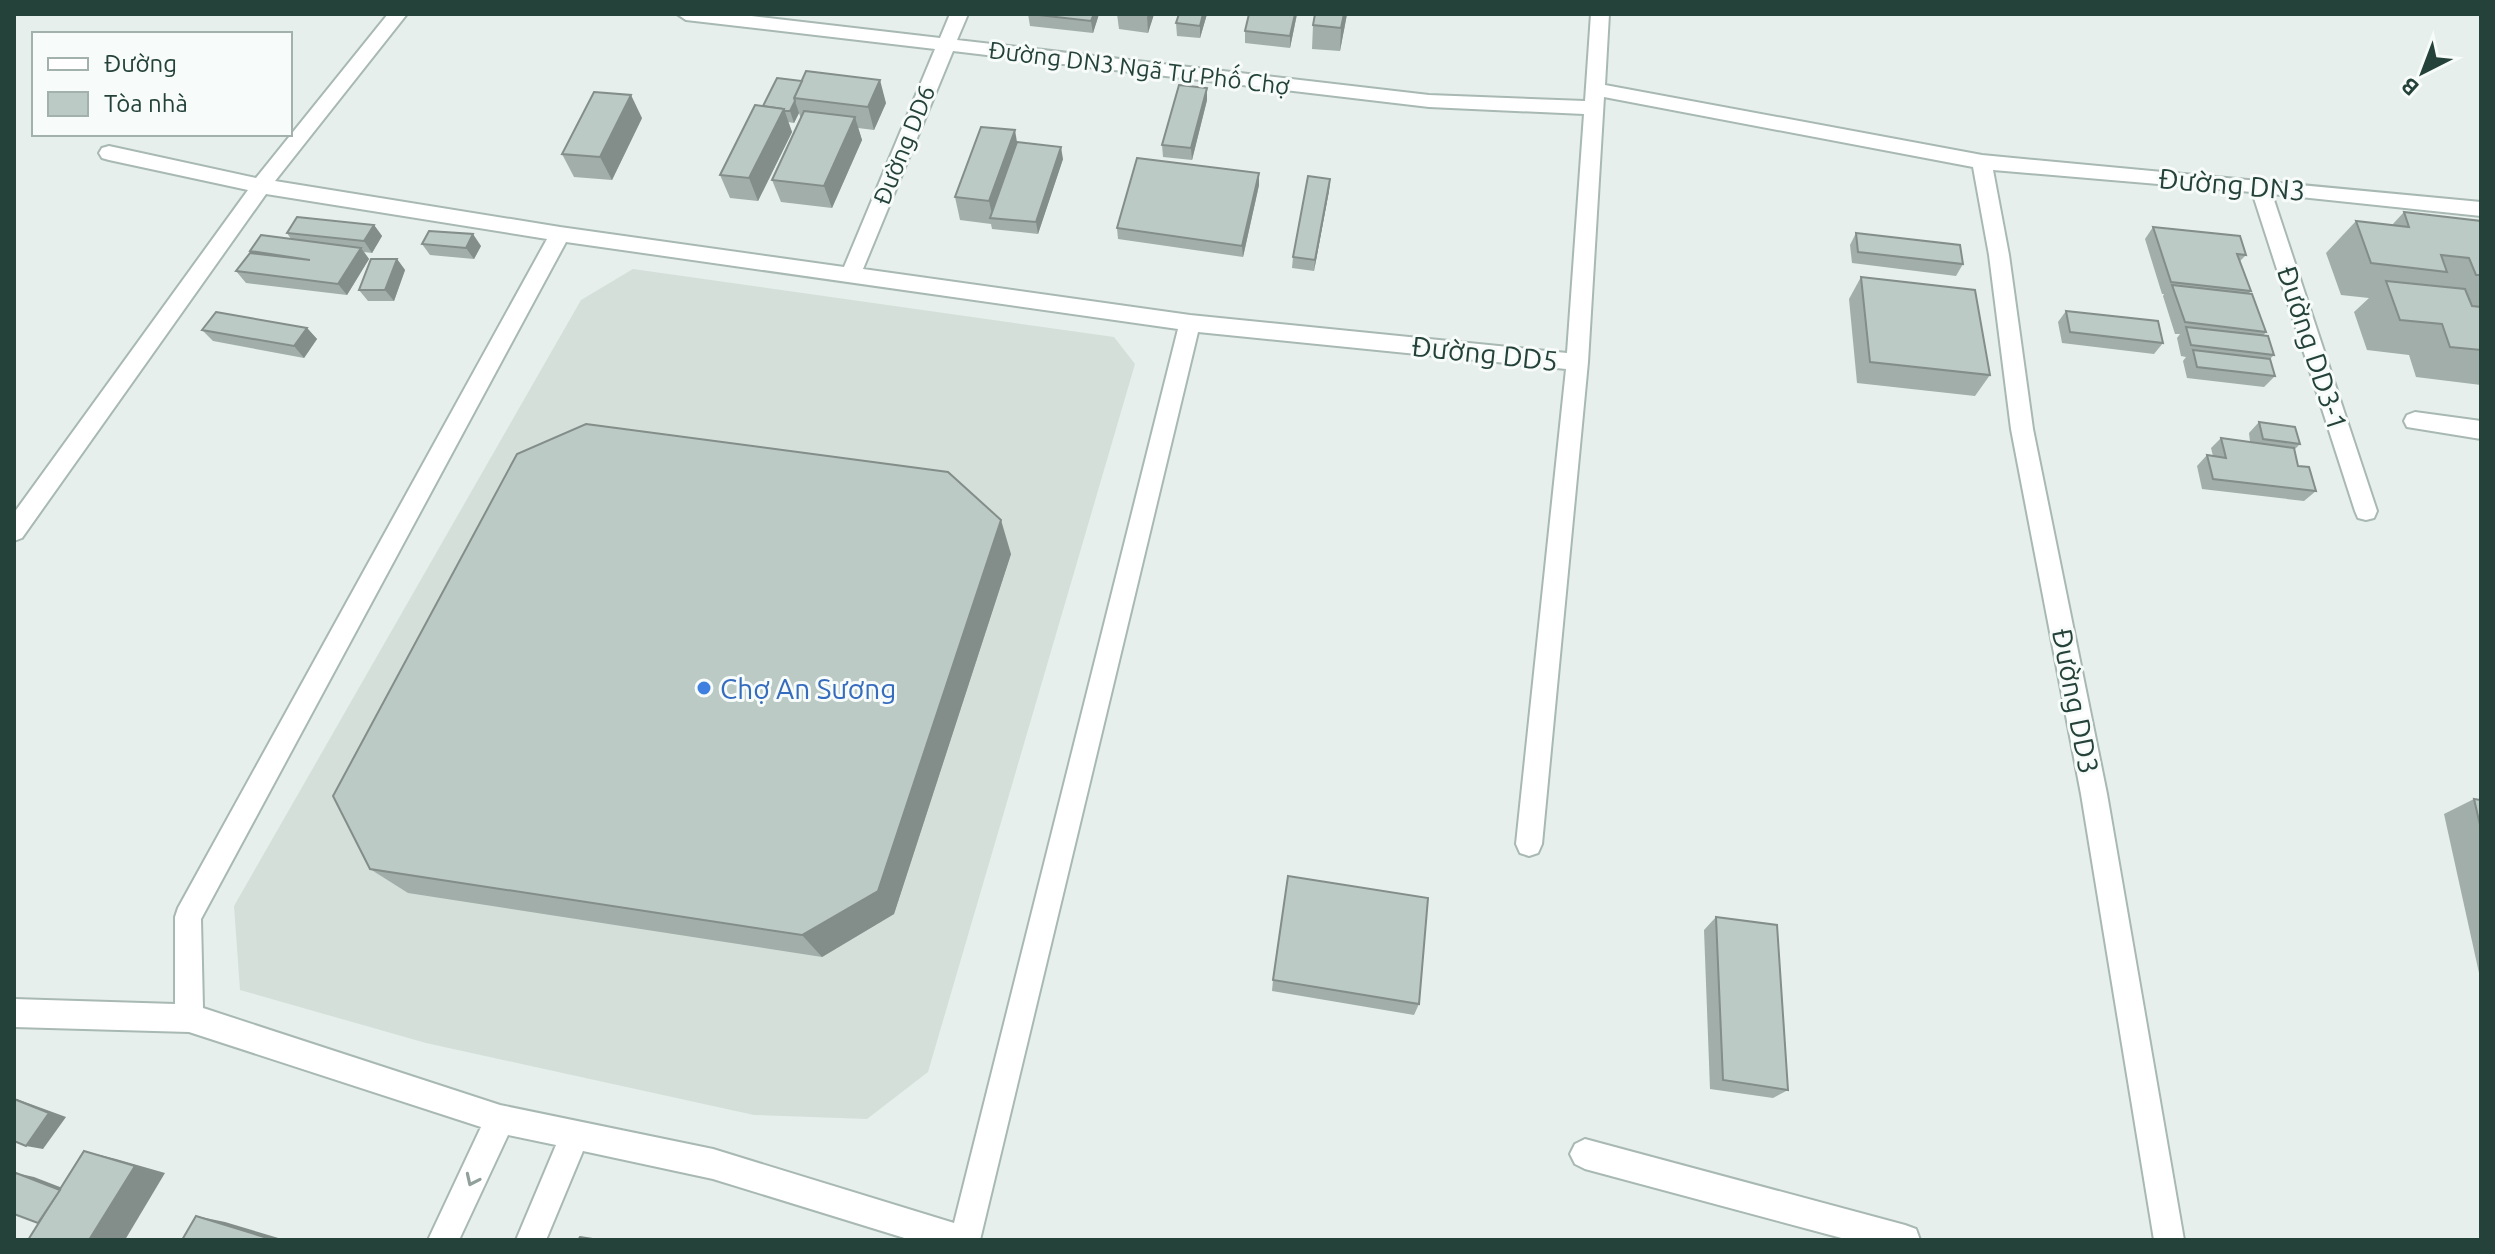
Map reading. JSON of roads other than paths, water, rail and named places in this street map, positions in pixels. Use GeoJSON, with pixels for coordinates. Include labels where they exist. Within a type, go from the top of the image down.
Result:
{"type":"FeatureCollection","features":[{"type":"Feature","properties":{"kind":"street"},"geometry":{"type":"LineString","coordinates":[[14,531],[22,506],[261,186],[398,14]]}},
{"type":"Feature","properties":{"kind":"street","name":"Đường DN3 Ngã Tư Phố Chợ"},"geometry":{"type":"LineString","coordinates":[[686,14],[1429,101],[1594,99],[1982,162]]}},
{"type":"Feature","properties":{"kind":"street","name":"Đường DD6"},"geometry":{"type":"LineString","coordinates":[[850,276],[959,14]]}},
{"type":"Feature","properties":{"kind":"street","name":"Đường DD5"},"geometry":{"type":"LineString","coordinates":[[109,153],[261,186],[850,276],[1190,323],[1577,362],[1600,14]]}},
{"type":"Feature","properties":{"kind":"street","name":"Đường DN3"},"geometry":{"type":"LineString","coordinates":[[1982,162],[2481,209]]}},
{"type":"Feature","properties":{"kind":"street","name":"Đường DD3"},"geometry":{"type":"LineString","coordinates":[[1982,162],[1999,255],[2022,429],[2094,794],[2169,1240]]}},
{"type":"Feature","properties":{"kind":"street","name":"Đường DD3-1"},"geometry":{"type":"LineString","coordinates":[[2260,186],[2366,511]]}},
{"type":"Feature","properties":{"kind":"street"},"geometry":{"type":"LineString","coordinates":[[189,1018],[188,917],[560,234]]}},
{"type":"Feature","properties":{"kind":"street"},"geometry":{"type":"LineString","coordinates":[[14,1013],[189,1018],[500,1119],[713,1164],[962,1240],[1190,323]]}},
{"type":"Feature","properties":{"kind":"street"},"geometry":{"type":"LineString","coordinates":[[1529,844],[1577,362]]}},
{"type":"Feature","properties":{"kind":"street"},"geometry":{"type":"LineString","coordinates":[[2415,421],[2481,430]]}},
{"type":"Feature","properties":{"kind":"street"},"geometry":{"type":"LineString","coordinates":[[443,1240],[500,1119]]}},
{"type":"Feature","properties":{"kind":"street"},"geometry":{"type":"LineString","coordinates":[[531,1240],[575,1135]]}},
{"type":"Feature","properties":{"kind":"street"},"geometry":{"type":"LineString","coordinates":[[1585,1154],[1905,1240]]}},
{"type":"Feature","properties":{"kind":"place","name":"Chợ An Sương"},"geometry":{"type":"Point","coordinates":[704,688]}}]}
